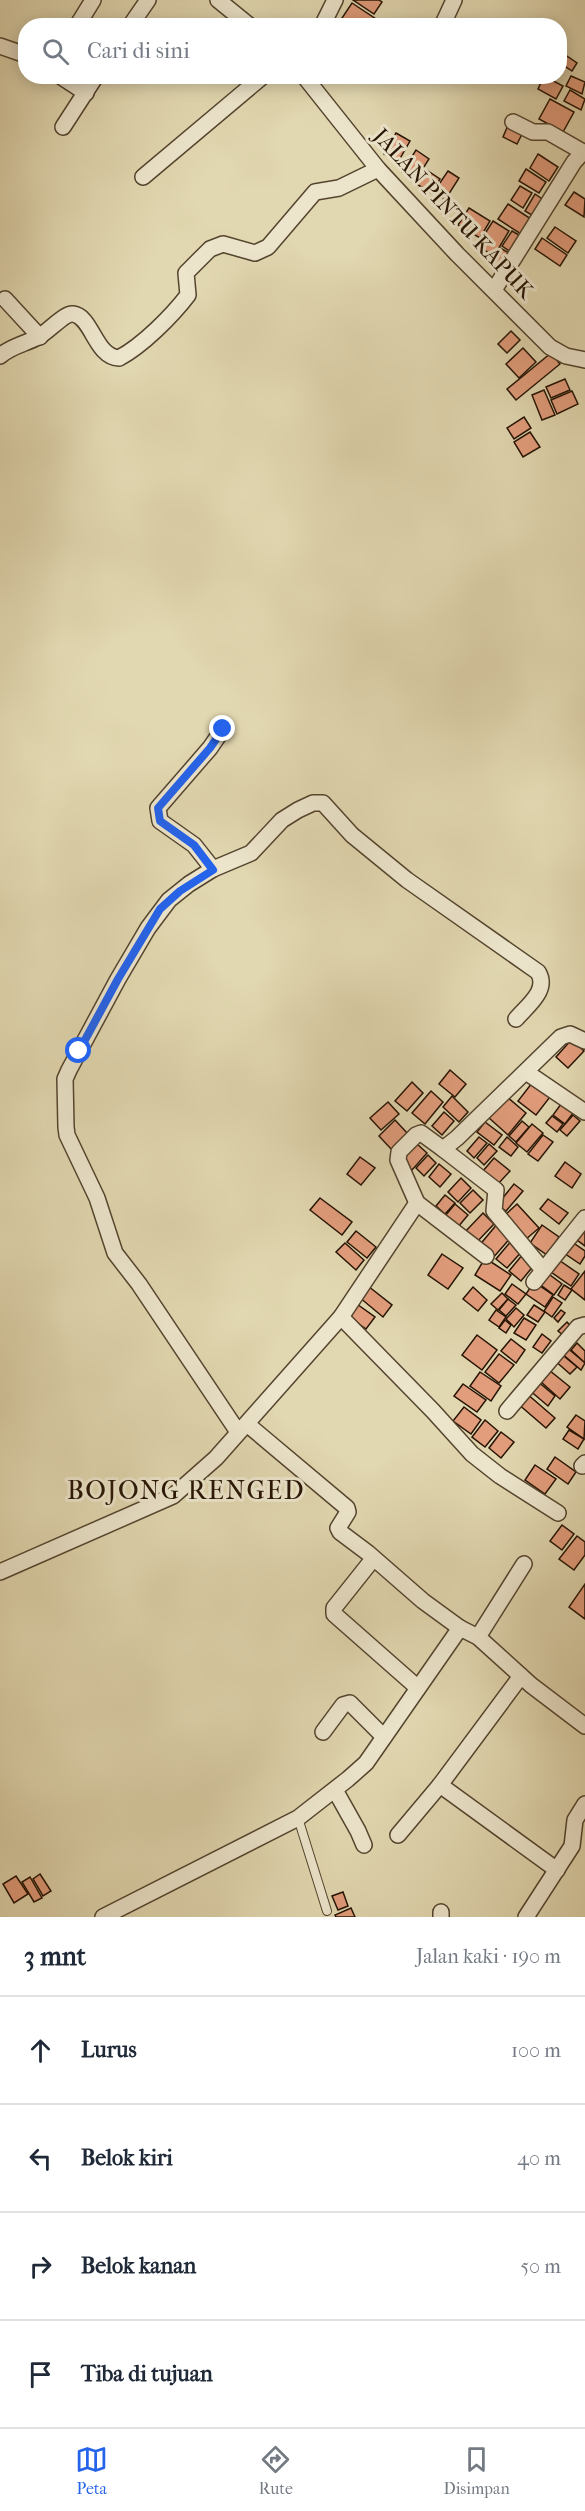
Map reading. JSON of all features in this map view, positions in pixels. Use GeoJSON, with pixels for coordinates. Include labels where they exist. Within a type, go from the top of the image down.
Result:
{"type":"FeatureCollection","features":[{"type":"Feature","properties":{"kind":"street"},"geometry":{"type":"LineString","coordinates":[[82,18],[93,0]]}},
{"type":"Feature","properties":{"kind":"street"},"geometry":{"type":"LineString","coordinates":[[136,18],[148,0]]}},
{"type":"Feature","properties":{"kind":"street"},"geometry":{"type":"LineString","coordinates":[[218,0],[240,18]]}},
{"type":"Feature","properties":{"kind":"street"},"geometry":{"type":"LineString","coordinates":[[329,18],[335,0]]}},
{"type":"Feature","properties":{"kind":"street"},"geometry":{"type":"LineString","coordinates":[[446,18],[454,0]]}},
{"type":"Feature","properties":{"kind":"street"},"geometry":{"type":"LineString","coordinates":[[0,46],[18,52]]}},
{"type":"Feature","properties":{"kind":"street"},"geometry":{"type":"LineString","coordinates":[[72,84],[86,93]]}},
{"type":"Feature","properties":{"kind":"street"},"geometry":{"type":"LineString","coordinates":[[63,127],[91,84]]}},
{"type":"Feature","properties":{"kind":"street"},"geometry":{"type":"LineString","coordinates":[[143,177],[253,84]]}},
{"type":"Feature","properties":{"kind":"street","name":"JALAN PINTU KAPUK"},"geometry":{"type":"LineString","coordinates":[[310,84],[378,169],[457,254],[550,347],[566,356],[585,360]]}},
{"type":"Feature","properties":{"kind":"street"},"geometry":{"type":"LineString","coordinates":[[494,290],[574,162],[584,153],[548,132],[533,132],[513,122]]}},
{"type":"Feature","properties":{"kind":"street"},"geometry":{"type":"LineString","coordinates":[[0,356],[8,349],[40,337],[68,315],[74,314],[81,318],[107,354],[119,358],[130,352],[180,306],[188,295],[186,273],[210,249],[223,244],[255,253],[268,247],[315,192],[339,188],[378,169]]}},
{"type":"Feature","properties":{"kind":"street"},"geometry":{"type":"LineString","coordinates":[[5,299],[40,337]]}},
{"type":"Feature","properties":{"kind":"street"},"geometry":{"type":"LineString","coordinates":[[213,870],[194,845],[160,821],[157,813],[158,808],[210,748],[223,729]]}},
{"type":"Feature","properties":{"kind":"street"},"geometry":{"type":"LineString","coordinates":[[516,1019],[542,990],[543,979],[538,972],[407,880],[352,835],[323,803],[313,803],[298,810],[277,825],[251,853],[213,870],[180,891],[160,909],[118,979],[65,1079],[66,1127],[67,1135],[97,1198],[115,1253],[243,1428],[347,1508],[348,1511],[339,1526],[339,1532],[460,1628],[478,1637],[521,1676],[585,1726]]}},
{"type":"Feature","properties":{"kind":"street"},"geometry":{"type":"LineString","coordinates":[[443,1149],[561,1037],[570,1034],[585,1041]]}},
{"type":"Feature","properties":{"kind":"street"},"geometry":{"type":"LineString","coordinates":[[526,1072],[585,1113]]}},
{"type":"Feature","properties":{"kind":"street"},"geometry":{"type":"LineString","coordinates":[[486,1256],[417,1203],[398,1160],[399,1152],[416,1135],[421,1133],[495,1190],[494,1211],[538,1276],[585,1218]]}},
{"type":"Feature","properties":{"kind":"street"},"geometry":{"type":"LineString","coordinates":[[0,1572],[173,1496],[205,1469],[340,1317],[417,1203]]}},
{"type":"Feature","properties":{"kind":"street"},"geometry":{"type":"LineString","coordinates":[[340,1317],[433,1410],[472,1454],[500,1476],[558,1513]]}},
{"type":"Feature","properties":{"kind":"street"},"geometry":{"type":"LineString","coordinates":[[507,1412],[578,1327],[585,1325]]}},
{"type":"Feature","properties":{"kind":"street"},"geometry":{"type":"LineString","coordinates":[[372,1559],[334,1608],[334,1614],[418,1688]]}},
{"type":"Feature","properties":{"kind":"street"},"geometry":{"type":"LineString","coordinates":[[478,1637],[524,1564]]}},
{"type":"Feature","properties":{"kind":"street"},"geometry":{"type":"LineString","coordinates":[[103,1917],[298,1818],[335,1790],[366,1763],[460,1628]]}},
{"type":"Feature","properties":{"kind":"street"},"geometry":{"type":"LineString","coordinates":[[398,1835],[440,1785],[521,1676]]}},
{"type":"Feature","properties":{"kind":"street"},"geometry":{"type":"LineString","coordinates":[[323,1732],[343,1705],[350,1703],[384,1737]]}},
{"type":"Feature","properties":{"kind":"street"},"geometry":{"type":"LineString","coordinates":[[440,1785],[557,1870]]}},
{"type":"Feature","properties":{"kind":"street"},"geometry":{"type":"LineString","coordinates":[[335,1790],[364,1845]]}},
{"type":"Feature","properties":{"kind":"street"},"geometry":{"type":"LineString","coordinates":[[526,1917],[572,1846],[575,1820],[585,1804]]}},
{"type":"Feature","properties":{"kind":"lane"},"geometry":{"type":"LineString","coordinates":[[298,1818],[327,1911]]}},
{"type":"Feature","properties":{"kind":"building"},"geometry":{"type":"Polygon","coordinates":[[[353,0],[379,0],[382,2],[374,14],[353,0]]]}},
{"type":"Feature","properties":{"kind":"building"},"geometry":{"type":"Polygon","coordinates":[[[352,3],[374,18],[342,18],[352,3]]]}},
{"type":"Feature","properties":{"kind":"building"},"geometry":{"type":"Polygon","coordinates":[[[567,56],[577,63],[572,71],[567,68],[567,56]]]}},
{"type":"Feature","properties":{"kind":"building"},"geometry":{"type":"Polygon","coordinates":[[[571,76],[585,82],[582,94],[566,86],[571,76]]]}},
{"type":"Feature","properties":{"kind":"building"},"geometry":{"type":"Polygon","coordinates":[[[540,84],[563,86],[556,99],[538,89],[540,84]]]}},
{"type":"Feature","properties":{"kind":"building"},"geometry":{"type":"Polygon","coordinates":[[[570,90],[585,99],[581,110],[564,101],[570,90]]]}},
{"type":"Feature","properties":{"kind":"building"},"geometry":{"type":"Polygon","coordinates":[[[550,99],[574,112],[563,132],[539,119],[550,99]]]}},
{"type":"Feature","properties":{"kind":"building"},"geometry":{"type":"Polygon","coordinates":[[[509,123],[524,130],[517,144],[503,137],[509,123]]]}},
{"type":"Feature","properties":{"kind":"building"},"geometry":{"type":"Polygon","coordinates":[[[396,133],[410,141],[398,162],[384,154],[396,133]]]}},
{"type":"Feature","properties":{"kind":"building"},"geometry":{"type":"Polygon","coordinates":[[[416,150],[429,159],[415,181],[402,172],[416,150]]]}},
{"type":"Feature","properties":{"kind":"building"},"geometry":{"type":"Polygon","coordinates":[[[538,154],[558,167],[549,181],[530,168],[538,154]]]}},
{"type":"Feature","properties":{"kind":"building"},"geometry":{"type":"Polygon","coordinates":[[[425,169],[440,179],[431,193],[415,183],[425,169]]]}},
{"type":"Feature","properties":{"kind":"building"},"geometry":{"type":"Polygon","coordinates":[[[526,169],[546,182],[539,193],[519,181],[526,169]]]}},
{"type":"Feature","properties":{"kind":"building"},"geometry":{"type":"Polygon","coordinates":[[[448,171],[459,178],[445,200],[433,193],[448,171]]]}},
{"type":"Feature","properties":{"kind":"building"},"geometry":{"type":"Polygon","coordinates":[[[520,186],[532,193],[523,208],[511,200],[520,186]]]}},
{"type":"Feature","properties":{"kind":"building"},"geometry":{"type":"Polygon","coordinates":[[[574,192],[585,199],[584,217],[565,205],[574,192]]]}},
{"type":"Feature","properties":{"kind":"building"},"geometry":{"type":"Polygon","coordinates":[[[535,194],[545,201],[535,217],[525,211],[535,194]]]}},
{"type":"Feature","properties":{"kind":"building"},"geometry":{"type":"Polygon","coordinates":[[[508,204],[531,219],[521,234],[498,219],[508,204]]]}},
{"type":"Feature","properties":{"kind":"building"},"geometry":{"type":"Polygon","coordinates":[[[469,208],[490,221],[480,238],[458,225],[469,208]]]}},
{"type":"Feature","properties":{"kind":"building"},"geometry":{"type":"Polygon","coordinates":[[[493,221],[509,231],[494,256],[477,246],[493,221]]]}},
{"type":"Feature","properties":{"kind":"building"},"geometry":{"type":"Polygon","coordinates":[[[555,227],[576,241],[568,253],[547,238],[555,227]]]}},
{"type":"Feature","properties":{"kind":"building"},"geometry":{"type":"Polygon","coordinates":[[[512,231],[524,238],[514,254],[502,246],[512,231]]]}},
{"type":"Feature","properties":{"kind":"building"},"geometry":{"type":"Polygon","coordinates":[[[542,238],[567,255],[560,266],[535,249],[542,238]]]}},
{"type":"Feature","properties":{"kind":"building"},"geometry":{"type":"Polygon","coordinates":[[[500,248],[513,255],[504,270],[492,262],[500,248]]]}},
{"type":"Feature","properties":{"kind":"building"},"geometry":{"type":"Polygon","coordinates":[[[511,331],[520,340],[507,353],[498,344],[511,331]]]}},
{"type":"Feature","properties":{"kind":"building"},"geometry":{"type":"Polygon","coordinates":[[[523,348],[536,362],[519,378],[506,364],[523,348]]]}},
{"type":"Feature","properties":{"kind":"building"},"geometry":{"type":"Polygon","coordinates":[[[551,353],[560,364],[516,400],[507,389],[551,353]]]}},
{"type":"Feature","properties":{"kind":"building"},"geometry":{"type":"Polygon","coordinates":[[[565,379],[570,390],[551,398],[546,387],[565,379]]]}},
{"type":"Feature","properties":{"kind":"building"},"geometry":{"type":"Polygon","coordinates":[[[544,390],[555,415],[542,420],[532,395],[544,390]]]}},
{"type":"Feature","properties":{"kind":"building"},"geometry":{"type":"Polygon","coordinates":[[[572,391],[578,404],[557,414],[551,400],[572,391]]]}},
{"type":"Feature","properties":{"kind":"building"},"geometry":{"type":"Polygon","coordinates":[[[524,417],[531,428],[514,439],[507,428],[524,417]]]}},
{"type":"Feature","properties":{"kind":"building"},"geometry":{"type":"Polygon","coordinates":[[[530,432],[540,447],[523,457],[514,442],[530,432]]]}},
{"type":"Feature","properties":{"kind":"building"},"geometry":{"type":"Polygon","coordinates":[[[572,1039],[584,1051],[568,1068],[556,1057],[572,1039]]]}},
{"type":"Feature","properties":{"kind":"building"},"geometry":{"type":"Polygon","coordinates":[[[450,1070],[466,1084],[455,1097],[439,1084],[450,1070]]]}},
{"type":"Feature","properties":{"kind":"building"},"geometry":{"type":"Polygon","coordinates":[[[412,1082],[423,1093],[407,1111],[395,1101],[412,1082]]]}},
{"type":"Feature","properties":{"kind":"building"},"geometry":{"type":"Polygon","coordinates":[[[532,1083],[550,1097],[536,1115],[518,1101],[532,1083]]]}},
{"type":"Feature","properties":{"kind":"building"},"geometry":{"type":"Polygon","coordinates":[[[431,1091],[443,1102],[425,1124],[412,1113],[431,1091]]]}},
{"type":"Feature","properties":{"kind":"building"},"geometry":{"type":"Polygon","coordinates":[[[452,1096],[468,1112],[459,1122],[443,1107],[452,1096]]]}},
{"type":"Feature","properties":{"kind":"building"},"geometry":{"type":"Polygon","coordinates":[[[506,1096],[526,1113],[508,1135],[488,1117],[506,1096]]]}},
{"type":"Feature","properties":{"kind":"building"},"geometry":{"type":"Polygon","coordinates":[[[564,1100],[576,1109],[565,1124],[553,1115],[564,1100]]]}},
{"type":"Feature","properties":{"kind":"building"},"geometry":{"type":"Polygon","coordinates":[[[388,1102],[399,1114],[381,1130],[370,1118],[388,1102]]]}},
{"type":"Feature","properties":{"kind":"building"},"geometry":{"type":"Polygon","coordinates":[[[444,1112],[454,1121],[442,1135],[432,1126],[444,1112]]]}},
{"type":"Feature","properties":{"kind":"building"},"geometry":{"type":"Polygon","coordinates":[[[573,1115],[580,1121],[567,1136],[560,1130],[573,1115]]]}},
{"type":"Feature","properties":{"kind":"building"},"geometry":{"type":"Polygon","coordinates":[[[552,1116],[563,1124],[557,1132],[546,1123],[552,1116]]]}},
{"type":"Feature","properties":{"kind":"building"},"geometry":{"type":"Polygon","coordinates":[[[395,1120],[408,1134],[392,1150],[379,1136],[395,1120]]]}},
{"type":"Feature","properties":{"kind":"building"},"geometry":{"type":"Polygon","coordinates":[[[522,1121],[529,1127],[516,1142],[509,1136],[522,1121]]]}},
{"type":"Feature","properties":{"kind":"building"},"geometry":{"type":"Polygon","coordinates":[[[485,1122],[502,1135],[494,1145],[477,1132],[485,1122]]]}},
{"type":"Feature","properties":{"kind":"building"},"geometry":{"type":"Polygon","coordinates":[[[532,1124],[543,1133],[527,1152],[516,1143],[532,1124]]]}},
{"type":"Feature","properties":{"kind":"building"},"geometry":{"type":"Polygon","coordinates":[[[543,1135],[553,1142],[538,1161],[528,1154],[543,1135]]]}},
{"type":"Feature","properties":{"kind":"building"},"geometry":{"type":"Polygon","coordinates":[[[479,1137],[487,1143],[474,1158],[467,1151],[479,1137]]]}},
{"type":"Feature","properties":{"kind":"building"},"geometry":{"type":"Polygon","coordinates":[[[507,1137],[518,1147],[511,1156],[499,1147],[507,1137]]]}},
{"type":"Feature","properties":{"kind":"building"},"geometry":{"type":"Polygon","coordinates":[[[416,1143],[427,1153],[412,1170],[401,1160],[416,1143]]]}},
{"type":"Feature","properties":{"kind":"building"},"geometry":{"type":"Polygon","coordinates":[[[489,1144],[497,1151],[484,1165],[477,1158],[489,1144]]]}},
{"type":"Feature","properties":{"kind":"building"},"geometry":{"type":"Polygon","coordinates":[[[428,1155],[436,1163],[424,1176],[416,1168],[428,1155]]]}},
{"type":"Feature","properties":{"kind":"building"},"geometry":{"type":"Polygon","coordinates":[[[360,1157],[375,1168],[361,1185],[347,1174],[360,1157]]]}},
{"type":"Feature","properties":{"kind":"building"},"geometry":{"type":"Polygon","coordinates":[[[494,1158],[510,1171],[498,1184],[483,1171],[494,1158]]]}},
{"type":"Feature","properties":{"kind":"building"},"geometry":{"type":"Polygon","coordinates":[[[565,1162],[581,1174],[572,1188],[555,1176],[565,1162]]]}},
{"type":"Feature","properties":{"kind":"building"},"geometry":{"type":"Polygon","coordinates":[[[439,1164],[451,1174],[440,1187],[429,1177],[439,1164]]]}},
{"type":"Feature","properties":{"kind":"building"},"geometry":{"type":"Polygon","coordinates":[[[461,1178],[471,1188],[458,1202],[448,1192],[461,1178]]]}},
{"type":"Feature","properties":{"kind":"building"},"geometry":{"type":"Polygon","coordinates":[[[514,1184],[523,1191],[506,1211],[497,1205],[514,1184]]]}},
{"type":"Feature","properties":{"kind":"building"},"geometry":{"type":"Polygon","coordinates":[[[473,1190],[483,1200],[470,1213],[460,1203],[473,1190]]]}},
{"type":"Feature","properties":{"kind":"building"},"geometry":{"type":"Polygon","coordinates":[[[445,1195],[455,1203],[445,1214],[436,1206],[445,1195]]]}},
{"type":"Feature","properties":{"kind":"building"},"geometry":{"type":"Polygon","coordinates":[[[320,1198],[352,1222],[342,1235],[310,1210],[320,1198]]]}},
{"type":"Feature","properties":{"kind":"building"},"geometry":{"type":"Polygon","coordinates":[[[548,1199],[568,1213],[559,1224],[540,1209],[548,1199]]]}},
{"type":"Feature","properties":{"kind":"building"},"geometry":{"type":"Polygon","coordinates":[[[455,1204],[468,1215],[458,1227],[445,1216],[455,1204]]]}},
{"type":"Feature","properties":{"kind":"building"},"geometry":{"type":"Polygon","coordinates":[[[517,1204],[539,1228],[525,1240],[504,1216],[517,1204]]]}},
{"type":"Feature","properties":{"kind":"building"},"geometry":{"type":"Polygon","coordinates":[[[483,1213],[494,1224],[475,1244],[464,1233],[483,1213]]]}},
{"type":"Feature","properties":{"kind":"building"},"geometry":{"type":"Polygon","coordinates":[[[498,1223],[513,1235],[492,1259],[478,1247],[498,1223]]]}},
{"type":"Feature","properties":{"kind":"building"},"geometry":{"type":"Polygon","coordinates":[[[542,1225],[559,1237],[547,1255],[530,1243],[542,1225]]]}},
{"type":"Feature","properties":{"kind":"building"},"geometry":{"type":"Polygon","coordinates":[[[585,1225],[585,1246],[573,1237],[585,1225]]]}},
{"type":"Feature","properties":{"kind":"building"},"geometry":{"type":"Polygon","coordinates":[[[356,1231],[376,1247],[367,1258],[347,1242],[356,1231]]]}},
{"type":"Feature","properties":{"kind":"building"},"geometry":{"type":"Polygon","coordinates":[[[512,1240],[523,1250],[507,1268],[496,1259],[512,1240]]]}},
{"type":"Feature","properties":{"kind":"building"},"geometry":{"type":"Polygon","coordinates":[[[569,1240],[585,1251],[580,1264],[561,1251],[569,1240]]]}},
{"type":"Feature","properties":{"kind":"building"},"geometry":{"type":"Polygon","coordinates":[[[345,1243],[364,1260],[356,1270],[336,1252],[345,1243]]]}},
{"type":"Feature","properties":{"kind":"building"},"geometry":{"type":"Polygon","coordinates":[[[442,1254],[463,1268],[448,1289],[428,1275],[442,1254]]]}},
{"type":"Feature","properties":{"kind":"building"},"geometry":{"type":"Polygon","coordinates":[[[523,1254],[535,1264],[521,1281],[509,1271],[523,1254]]]}},
{"type":"Feature","properties":{"kind":"building"},"geometry":{"type":"Polygon","coordinates":[[[485,1258],[511,1275],[500,1291],[475,1275],[485,1258]]]}},
{"type":"Feature","properties":{"kind":"building"},"geometry":{"type":"Polygon","coordinates":[[[556,1258],[579,1274],[571,1286],[548,1270],[556,1258]]]}},
{"type":"Feature","properties":{"kind":"building"},"geometry":{"type":"Polygon","coordinates":[[[585,1271],[585,1300],[571,1289],[585,1271]]]}},
{"type":"Feature","properties":{"kind":"building"},"geometry":{"type":"Polygon","coordinates":[[[546,1272],[562,1284],[554,1295],[538,1283],[546,1272]]]}},
{"type":"Feature","properties":{"kind":"building"},"geometry":{"type":"Polygon","coordinates":[[[534,1282],[553,1295],[545,1307],[526,1294],[534,1282]]]}},
{"type":"Feature","properties":{"kind":"building"},"geometry":{"type":"Polygon","coordinates":[[[512,1284],[526,1294],[518,1304],[505,1294],[512,1284]]]}},
{"type":"Feature","properties":{"kind":"building"},"geometry":{"type":"Polygon","coordinates":[[[564,1285],[572,1290],[565,1300],[558,1295],[564,1285]]]}},
{"type":"Feature","properties":{"kind":"building"},"geometry":{"type":"Polygon","coordinates":[[[368,1286],[392,1305],[383,1317],[359,1297],[368,1286]]]}},
{"type":"Feature","properties":{"kind":"building"},"geometry":{"type":"Polygon","coordinates":[[[473,1287],[487,1300],[478,1311],[463,1299],[473,1287]]]}},
{"type":"Feature","properties":{"kind":"building"},"geometry":{"type":"Polygon","coordinates":[[[502,1293],[508,1299],[498,1310],[491,1304],[502,1293]]]}},
{"type":"Feature","properties":{"kind":"building"},"geometry":{"type":"Polygon","coordinates":[[[553,1297],[562,1303],[552,1317],[544,1311],[553,1297]]]}},
{"type":"Feature","properties":{"kind":"building"},"geometry":{"type":"Polygon","coordinates":[[[508,1299],[516,1305],[506,1316],[499,1310],[508,1299]]]}},
{"type":"Feature","properties":{"kind":"building"},"geometry":{"type":"Polygon","coordinates":[[[354,1302],[375,1317],[366,1329],[345,1314],[354,1302]]]}},
{"type":"Feature","properties":{"kind":"building"},"geometry":{"type":"Polygon","coordinates":[[[534,1305],[545,1312],[538,1322],[527,1315],[534,1305]]]}},
{"type":"Feature","properties":{"kind":"building"},"geometry":{"type":"Polygon","coordinates":[[[516,1308],[524,1315],[514,1327],[506,1319],[516,1308]]]}},
{"type":"Feature","properties":{"kind":"building"},"geometry":{"type":"Polygon","coordinates":[[[496,1310],[506,1317],[499,1327],[489,1320],[496,1310]]]}},
{"type":"Feature","properties":{"kind":"building"},"geometry":{"type":"Polygon","coordinates":[[[561,1310],[565,1313],[558,1322],[554,1318],[561,1310]]]}},
{"type":"Feature","properties":{"kind":"building"},"geometry":{"type":"Polygon","coordinates":[[[524,1318],[536,1325],[526,1340],[514,1333],[524,1318]]]}},
{"type":"Feature","properties":{"kind":"building"},"geometry":{"type":"Polygon","coordinates":[[[505,1320],[511,1325],[506,1333],[499,1328],[505,1320]]]}},
{"type":"Feature","properties":{"kind":"building"},"geometry":{"type":"Polygon","coordinates":[[[567,1322],[572,1328],[564,1336],[558,1331],[567,1322]]]}},
{"type":"Feature","properties":{"kind":"building"},"geometry":{"type":"Polygon","coordinates":[[[542,1334],[551,1341],[542,1353],[533,1347],[542,1334]]]}},
{"type":"Feature","properties":{"kind":"building"},"geometry":{"type":"Polygon","coordinates":[[[477,1335],[497,1350],[482,1370],[462,1355],[477,1335]]]}},
{"type":"Feature","properties":{"kind":"building"},"geometry":{"type":"Polygon","coordinates":[[[511,1339],[525,1350],[516,1363],[501,1351],[511,1339]]]}},
{"type":"Feature","properties":{"kind":"building"},"geometry":{"type":"Polygon","coordinates":[[[577,1343],[585,1351],[585,1363],[571,1350],[577,1343]]]}},
{"type":"Feature","properties":{"kind":"building"},"geometry":{"type":"Polygon","coordinates":[[[565,1346],[585,1363],[581,1370],[560,1352],[565,1346]]]}},
{"type":"Feature","properties":{"kind":"building"},"geometry":{"type":"Polygon","coordinates":[[[559,1352],[577,1367],[570,1374],[553,1359],[559,1352]]]}},
{"type":"Feature","properties":{"kind":"building"},"geometry":{"type":"Polygon","coordinates":[[[499,1354],[514,1365],[499,1383],[485,1372],[499,1354]]]}},
{"type":"Feature","properties":{"kind":"building"},"geometry":{"type":"Polygon","coordinates":[[[549,1370],[570,1387],[560,1399],[540,1381],[549,1370]]]}},
{"type":"Feature","properties":{"kind":"building"},"geometry":{"type":"Polygon","coordinates":[[[480,1372],[501,1386],[491,1401],[470,1386],[480,1372]]]}},
{"type":"Feature","properties":{"kind":"building"},"geometry":{"type":"Polygon","coordinates":[[[536,1380],[555,1396],[548,1406],[528,1389],[536,1380]]]}},
{"type":"Feature","properties":{"kind":"building"},"geometry":{"type":"Polygon","coordinates":[[[463,1384],[486,1400],[477,1412],[454,1396],[463,1384]]]}},
{"type":"Feature","properties":{"kind":"building"},"geometry":{"type":"Polygon","coordinates":[[[526,1393],[555,1418],[546,1428],[517,1403],[526,1393]]]}},
{"type":"Feature","properties":{"kind":"building"},"geometry":{"type":"Polygon","coordinates":[[[464,1407],[481,1420],[471,1434],[453,1421],[464,1407]]]}},
{"type":"Feature","properties":{"kind":"building"},"geometry":{"type":"Polygon","coordinates":[[[576,1415],[585,1421],[584,1439],[567,1427],[576,1415]]]}},
{"type":"Feature","properties":{"kind":"building"},"geometry":{"type":"Polygon","coordinates":[[[485,1420],[498,1431],[485,1447],[472,1437],[485,1420]]]}},
{"type":"Feature","properties":{"kind":"building"},"geometry":{"type":"Polygon","coordinates":[[[569,1430],[584,1439],[578,1449],[563,1439],[569,1430]]]}},
{"type":"Feature","properties":{"kind":"building"},"geometry":{"type":"Polygon","coordinates":[[[501,1432],[514,1442],[501,1458],[489,1448],[501,1432]]]}},
{"type":"Feature","properties":{"kind":"building"},"geometry":{"type":"Polygon","coordinates":[[[555,1457],[576,1472],[568,1484],[547,1469],[555,1457]]]}},
{"type":"Feature","properties":{"kind":"building"},"geometry":{"type":"Polygon","coordinates":[[[535,1465],[556,1479],[545,1494],[525,1480],[535,1465]]]}},
{"type":"Feature","properties":{"kind":"building"},"geometry":{"type":"Polygon","coordinates":[[[562,1525],[574,1534],[562,1550],[550,1541],[562,1525]]]}},
{"type":"Feature","properties":{"kind":"building"},"geometry":{"type":"Polygon","coordinates":[[[577,1536],[585,1542],[585,1555],[574,1570],[559,1559],[577,1536]]]}},
{"type":"Feature","properties":{"kind":"building"},"geometry":{"type":"Polygon","coordinates":[[[585,1584],[585,1619],[569,1607],[585,1584]]]}},
{"type":"Feature","properties":{"kind":"building"},"geometry":{"type":"Polygon","coordinates":[[[40,1874],[51,1891],[43,1896],[33,1879],[40,1874]]]}},
{"type":"Feature","properties":{"kind":"building"},"geometry":{"type":"Polygon","coordinates":[[[16,1876],[28,1894],[14,1903],[3,1884],[16,1876]]]}},
{"type":"Feature","properties":{"kind":"building"},"geometry":{"type":"Polygon","coordinates":[[[30,1877],[42,1898],[34,1902],[22,1882],[30,1877]]]}},
{"type":"Feature","properties":{"kind":"building"},"geometry":{"type":"Polygon","coordinates":[[[343,1892],[348,1906],[338,1910],[332,1896],[343,1892]]]}},
{"type":"Feature","properties":{"kind":"building"},"geometry":{"type":"Polygon","coordinates":[[[351,1908],[355,1917],[336,1917],[335,1915],[351,1908]]]}},
{"type":"Feature","properties":{"kind":"district","name":"BOJONG RENGED"},"geometry":{"type":"Point","coordinates":[186,1490]}},
{"type":"Feature","properties":{"kind":"route"},"geometry":{"type":"LineString","coordinates":[[79,1051],[160,909],[189,884],[213,870],[194,845],[160,821],[157,813],[158,808],[210,748],[223,729]]}}]}
